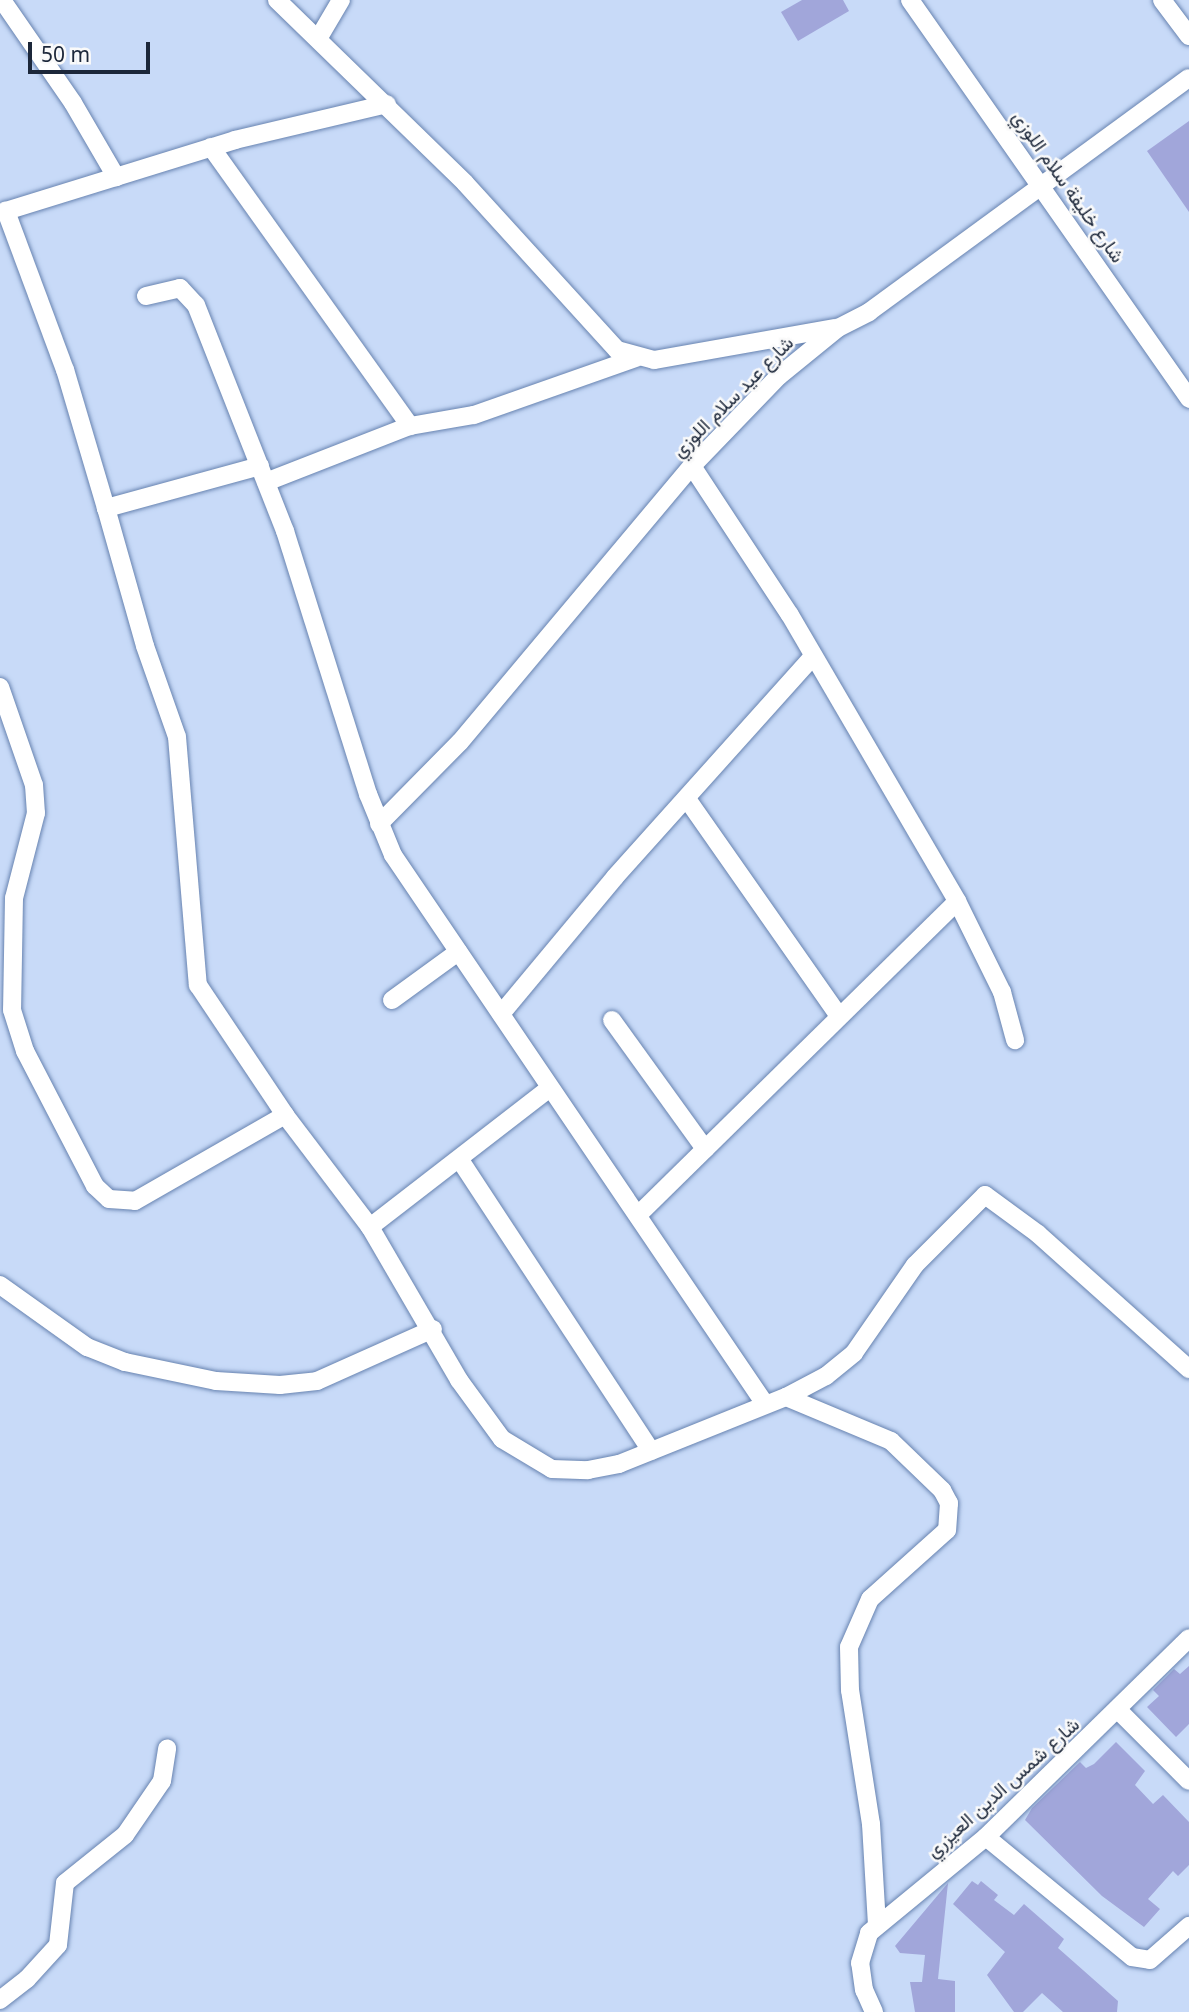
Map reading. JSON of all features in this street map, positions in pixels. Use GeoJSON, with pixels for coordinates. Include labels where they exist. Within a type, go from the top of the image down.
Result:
{"type":"FeatureCollection","features":[{"type":"Feature","properties":{"kind":"street"},"geometry":{"type":"LineString","coordinates":[[2,0],[73,103],[116,177]]}},
{"type":"Feature","properties":{"kind":"street"},"geometry":{"type":"LineString","coordinates":[[277,0],[387,104],[465,183],[617,350],[636,358],[654,360],[838,328]]}},
{"type":"Feature","properties":{"kind":"street"},"geometry":{"type":"LineString","coordinates":[[318,38],[341,0]]}},
{"type":"Feature","properties":{"kind":"street","name":"شارع خليفة سلام اللوزي"},"geometry":{"type":"LineString","coordinates":[[910,0],[1189,400]]}},
{"type":"Feature","properties":{"kind":"street"},"geometry":{"type":"LineString","coordinates":[[1162,0],[1189,36]]}},
{"type":"Feature","properties":{"kind":"street","name":"شارع عيد سلام اللوزي"},"geometry":{"type":"LineString","coordinates":[[379,824],[460,743],[692,466],[741,413],[838,328],[869,312],[1189,78]]}},
{"type":"Feature","properties":{"kind":"street"},"geometry":{"type":"LineString","coordinates":[[387,104],[211,147],[3,212],[61,358],[106,508],[122,573],[177,737],[184,786],[195,978],[209,1009],[370,1227],[480,1412],[502,1439],[552,1469],[588,1470],[651,1451],[786,1397],[826,1376],[854,1353],[915,1265],[985,1195],[1038,1234],[1189,1369]]}},
{"type":"Feature","properties":{"kind":"street"},"geometry":{"type":"LineString","coordinates":[[211,147],[410,426]]}},
{"type":"Feature","properties":{"kind":"street"},"geometry":{"type":"LineString","coordinates":[[146,296],[175,288],[191,295],[263,474],[315,618],[379,824],[406,877],[639,1214],[765,1404]]}},
{"type":"Feature","properties":{"kind":"street"},"geometry":{"type":"LineString","coordinates":[[106,508],[263,474],[410,426],[474,415],[636,358]]}},
{"type":"Feature","properties":{"kind":"street"},"geometry":{"type":"LineString","coordinates":[[692,466],[737,530],[957,901],[1002,992],[1015,1041]]}},
{"type":"Feature","properties":{"kind":"street"},"geometry":{"type":"LineString","coordinates":[[500,1014],[813,656]]}},
{"type":"Feature","properties":{"kind":"street"},"geometry":{"type":"LineString","coordinates":[[0,687],[34,785],[36,813],[14,898],[12,1010],[25,1051],[95,1186],[109,1199],[135,1201],[285,1115]]}},
{"type":"Feature","properties":{"kind":"street"},"geometry":{"type":"LineString","coordinates":[[687,799],[838,1015]]}},
{"type":"Feature","properties":{"kind":"street"},"geometry":{"type":"LineString","coordinates":[[639,1214],[838,1015],[957,901]]}},
{"type":"Feature","properties":{"kind":"street"},"geometry":{"type":"LineString","coordinates":[[392,1000],[458,952]]}},
{"type":"Feature","properties":{"kind":"street"},"geometry":{"type":"LineString","coordinates":[[612,1020],[705,1149]]}},
{"type":"Feature","properties":{"kind":"street"},"geometry":{"type":"LineString","coordinates":[[370,1227],[550,1088]]}},
{"type":"Feature","properties":{"kind":"street"},"geometry":{"type":"LineString","coordinates":[[460,1160],[651,1451]]}},
{"type":"Feature","properties":{"kind":"street"},"geometry":{"type":"LineString","coordinates":[[0,1285],[88,1347],[125,1362],[215,1381],[280,1385],[317,1381],[433,1329]]}},
{"type":"Feature","properties":{"kind":"street"},"geometry":{"type":"LineString","coordinates":[[786,1397],[891,1441],[942,1490],[949,1503],[947,1530],[870,1599],[853,1628],[849,1647],[850,1690],[871,1824],[877,1924]]}},
{"type":"Feature","properties":{"kind":"street","name":"شارع شمس الدين العيزري"},"geometry":{"type":"LineString","coordinates":[[874,2012],[864,1990],[860,1964],[865,1942],[877,1924],[986,1836],[1189,1638]]}},
{"type":"Feature","properties":{"kind":"street"},"geometry":{"type":"LineString","coordinates":[[1118,1710],[1189,1781]]}},
{"type":"Feature","properties":{"kind":"street"},"geometry":{"type":"LineString","coordinates":[[0,2000],[27,1979],[58,1945],[65,1883],[125,1835],[162,1781],[167,1748]]}},
{"type":"Feature","properties":{"kind":"street"},"geometry":{"type":"LineString","coordinates":[[986,1836],[1132,1957],[1150,1960],[1189,1926]]}},
{"type":"Feature","properties":{"kind":"building"},"geometry":{"type":"Polygon","coordinates":[[[802,0],[843,0],[849,11],[798,41],[781,12],[802,0]]]}},
{"type":"Feature","properties":{"kind":"building"},"geometry":{"type":"Polygon","coordinates":[[[1189,121],[1189,212],[1147,151],[1189,121]]]}},
{"type":"Feature","properties":{"kind":"building"},"geometry":{"type":"Polygon","coordinates":[[[1189,1666],[1189,1724],[1176,1737],[1147,1707],[1159,1696],[1153,1690],[1174,1669],[1180,1674],[1189,1666]]]}},
{"type":"Feature","properties":{"kind":"building"},"geometry":{"type":"Polygon","coordinates":[[[1116,1742],[1145,1771],[1135,1785],[1153,1804],[1163,1795],[1189,1822],[1189,1865],[1178,1876],[1173,1871],[1148,1899],[1160,1909],[1144,1927],[1102,1896],[1025,1820],[1032,1808],[1080,1762],[1086,1768],[1094,1764],[1116,1742]]]}},
{"type":"Feature","properties":{"kind":"building"},"geometry":{"type":"Polygon","coordinates":[[[972,1881],[978,1885],[981,1881],[998,1895],[994,1900],[1014,1915],[1024,1904],[1064,1939],[1058,1948],[1118,2001],[1117,2012],[1063,2012],[1042,1993],[1023,2012],[1014,2012],[987,1975],[1005,1952],[953,1904],[972,1881]]]}},
{"type":"Feature","properties":{"kind":"building"},"geometry":{"type":"Polygon","coordinates":[[[948,1883],[938,1979],[955,1981],[955,2012],[915,2012],[910,1982],[922,1982],[925,1955],[900,1953],[895,1946],[948,1883]]]}}]}
